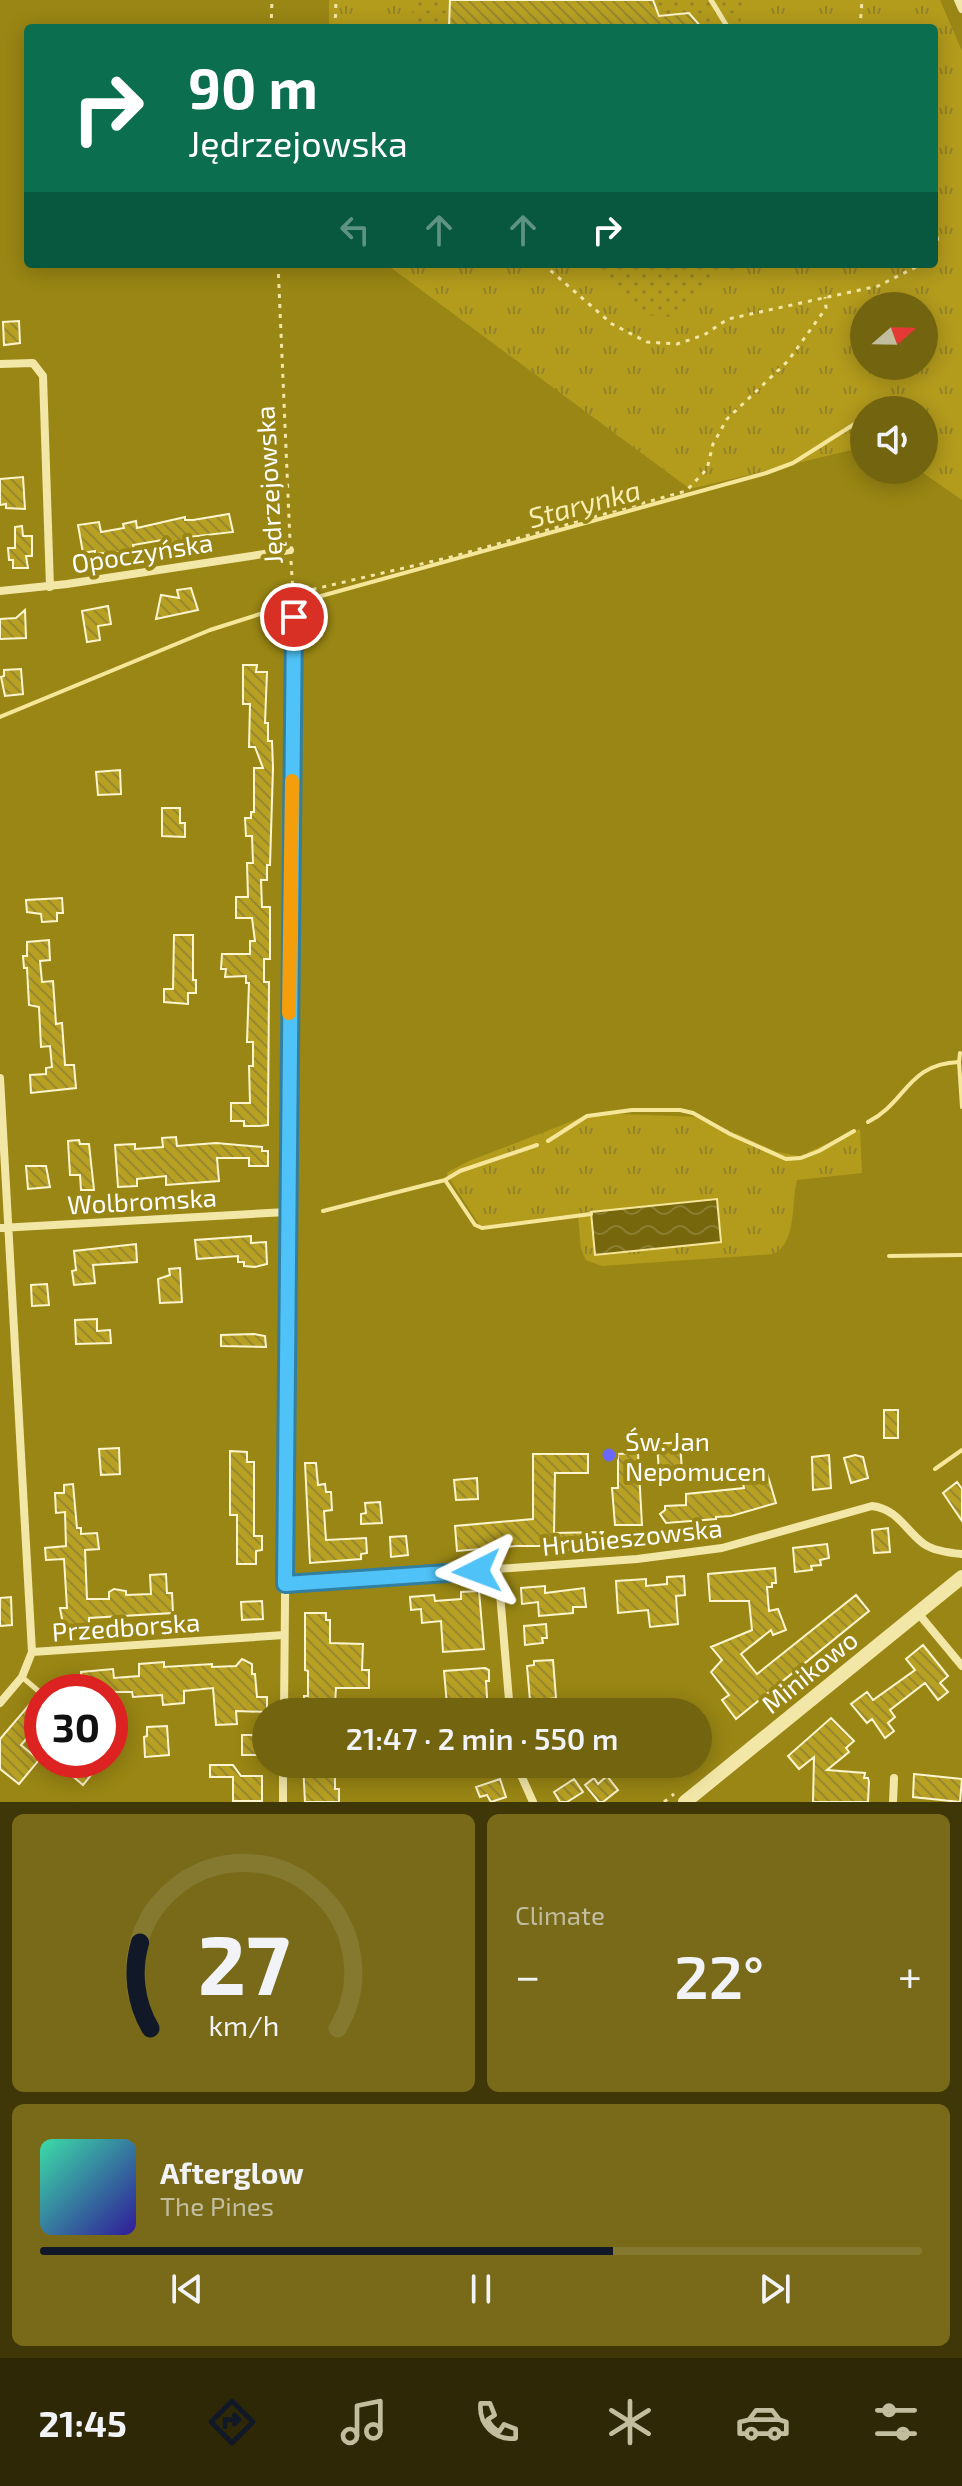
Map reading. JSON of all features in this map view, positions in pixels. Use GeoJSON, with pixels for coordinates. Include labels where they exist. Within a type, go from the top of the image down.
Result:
{"type":"FeatureCollection","features":[{"type":"Feature","properties":{"kind":"street"},"geometry":{"type":"LineString","coordinates":[[958,0],[962,9]]}},
{"type":"Feature","properties":{"kind":"street"},"geometry":{"type":"LineString","coordinates":[[0,364],[33,363],[43,376],[50,587]]}},
{"type":"Feature","properties":{"kind":"street","name":"Opoczyńska"},"geometry":{"type":"LineString","coordinates":[[0,591],[50,587],[290,550]]}},
{"type":"Feature","properties":{"kind":"street"},"geometry":{"type":"LineString","coordinates":[[284,1698],[294,617]]}},
{"type":"Feature","properties":{"kind":"street"},"geometry":{"type":"LineString","coordinates":[[0,1078],[4,1228],[32,1652]]}},
{"type":"Feature","properties":{"kind":"street","name":"Wolbromska"},"geometry":{"type":"LineString","coordinates":[[4,1228],[287,1212]]}},
{"type":"Feature","properties":{"kind":"street","name":"Hrubieszowska"},"geometry":{"type":"LineString","coordinates":[[285,1584],[637,1559],[722,1548],[872,1506],[897,1515],[929,1547],[962,1554]]}},
{"type":"Feature","properties":{"kind":"street"},"geometry":{"type":"LineString","coordinates":[[498,1570],[509,1698]]}},
{"type":"Feature","properties":{"kind":"street","name":"Minikowo"},"geometry":{"type":"LineString","coordinates":[[696,1799],[962,1577]]}},
{"type":"Feature","properties":{"kind":"street"},"geometry":{"type":"LineString","coordinates":[[918,1613],[962,1666]]}},
{"type":"Feature","properties":{"kind":"street","name":"Przedborska"},"geometry":{"type":"LineString","coordinates":[[0,1703],[22,1677],[32,1652],[284,1635]]}},
{"type":"Feature","properties":{"kind":"street"},"geometry":{"type":"LineString","coordinates":[[283,1778],[283,1802]]}},
{"type":"Feature","properties":{"kind":"street"},"geometry":{"type":"LineString","coordinates":[[522,1778],[533,1802]]}},
{"type":"Feature","properties":{"kind":"street"},"geometry":{"type":"LineString","coordinates":[[893,1802],[894,1778]]}},
{"type":"Feature","properties":{"kind":"lane"},"geometry":{"type":"LineString","coordinates":[[711,0],[726,24]]}},
{"type":"Feature","properties":{"kind":"path"},"geometry":{"type":"LineString","coordinates":[[271,24],[272,0]]}},
{"type":"Feature","properties":{"kind":"path"},"geometry":{"type":"LineString","coordinates":[[335,24],[336,0]]}},
{"type":"Feature","properties":{"kind":"path"},"geometry":{"type":"LineString","coordinates":[[860,24],[862,0]]}},
{"type":"Feature","properties":{"kind":"path","name":"Jędrzejowska"},"geometry":{"type":"LineString","coordinates":[[278,268],[294,617]]}},
{"type":"Feature","properties":{"kind":"path"},"geometry":{"type":"LineString","coordinates":[[548,268],[612,324],[647,342],[677,344],[704,335],[728,319],[878,286],[914,268]]}},
{"type":"Feature","properties":{"kind":"path"},"geometry":{"type":"LineString","coordinates":[[293,594],[451,557],[686,491],[707,469],[713,444],[727,419],[788,361],[826,308],[825,297]]}},
{"type":"Feature","properties":{"kind":"green space"},"geometry":{"type":"Polygon","coordinates":[[[329,0],[940,0],[962,51],[962,500],[938,483],[938,396],[850,396],[850,450],[690,489],[391,268],[938,268],[938,24],[329,24],[329,0]]]}},
{"type":"Feature","properties":{"kind":"green space"},"geometry":{"type":"Polygon","coordinates":[[[413,0],[750,0],[742,24],[412,24],[413,0]]]}},
{"type":"Feature","properties":{"kind":"green space"},"geometry":{"type":"Polygon","coordinates":[[[596,268],[746,268],[711,277],[693,300],[671,317],[645,315],[596,268]]]}},
{"type":"Feature","properties":{"kind":"green space"},"geometry":{"type":"Polygon","coordinates":[[[621,1114],[700,1117],[777,1152],[799,1156],[860,1129],[862,1173],[797,1180],[790,1231],[786,1241],[774,1254],[602,1266],[586,1260],[581,1250],[578,1216],[480,1226],[446,1173],[469,1161],[583,1117],[621,1114]]]}},
{"type":"Feature","properties":{"kind":"water"},"geometry":{"type":"Polygon","coordinates":[[[717,1199],[721,1242],[595,1255],[591,1212],[717,1199]]]}},
{"type":"Feature","properties":{"kind":"building"},"geometry":{"type":"Polygon","coordinates":[[[450,0],[653,0],[659,16],[689,13],[699,24],[449,24],[450,0]]]}},
{"type":"Feature","properties":{"kind":"building"},"geometry":{"type":"Polygon","coordinates":[[[19,321],[20,343],[4,345],[3,322],[19,321]]]}},
{"type":"Feature","properties":{"kind":"building"},"geometry":{"type":"Polygon","coordinates":[[[23,477],[25,509],[0,505],[0,479],[23,477]]]}},
{"type":"Feature","properties":{"kind":"building"},"geometry":{"type":"Polygon","coordinates":[[[229,514],[233,532],[188,537],[189,540],[168,543],[168,539],[133,545],[134,549],[104,555],[95,554],[95,551],[83,553],[78,525],[99,522],[101,532],[124,528],[123,524],[136,521],[137,528],[185,517],[185,520],[193,520],[229,514]]]}},
{"type":"Feature","properties":{"kind":"building"},"geometry":{"type":"Polygon","coordinates":[[[22,526],[23,536],[32,536],[32,556],[26,556],[28,568],[13,568],[8,548],[15,548],[15,527],[22,526]]]}},
{"type":"Feature","properties":{"kind":"building"},"geometry":{"type":"Polygon","coordinates":[[[191,588],[198,610],[156,619],[161,595],[179,598],[177,590],[191,588]]]}},
{"type":"Feature","properties":{"kind":"building"},"geometry":{"type":"Polygon","coordinates":[[[108,606],[111,624],[98,626],[100,640],[87,642],[82,611],[108,606]]]}},
{"type":"Feature","properties":{"kind":"building"},"geometry":{"type":"Polygon","coordinates":[[[25,610],[26,638],[0,639],[0,619],[16,618],[25,610]]]}},
{"type":"Feature","properties":{"kind":"building"},"geometry":{"type":"Polygon","coordinates":[[[243,665],[257,665],[256,672],[267,672],[265,723],[268,723],[268,741],[272,741],[273,768],[270,865],[267,865],[267,880],[261,880],[262,907],[270,907],[270,959],[264,959],[264,982],[269,982],[268,1125],[259,1126],[244,1126],[244,1121],[231,1121],[231,1103],[250,1103],[249,1066],[253,1066],[253,1042],[247,1042],[249,983],[246,983],[246,976],[225,977],[226,969],[221,969],[222,954],[250,954],[250,941],[255,941],[252,918],[236,918],[236,897],[248,897],[247,863],[253,863],[252,836],[246,836],[245,818],[251,818],[251,812],[254,812],[254,768],[263,768],[255,747],[249,747],[250,704],[243,704],[243,665]]]}},
{"type":"Feature","properties":{"kind":"building"},"geometry":{"type":"Polygon","coordinates":[[[21,669],[23,694],[5,696],[1,677],[4,670],[21,669]]]}},
{"type":"Feature","properties":{"kind":"building"},"geometry":{"type":"Polygon","coordinates":[[[120,770],[121,794],[98,795],[96,772],[120,770]]]}},
{"type":"Feature","properties":{"kind":"building"},"geometry":{"type":"Polygon","coordinates":[[[162,808],[180,808],[180,823],[185,823],[185,837],[162,836],[162,808]]]}},
{"type":"Feature","properties":{"kind":"building"},"geometry":{"type":"Polygon","coordinates":[[[62,898],[63,913],[57,913],[57,921],[42,922],[41,914],[27,912],[26,900],[62,898]]]}},
{"type":"Feature","properties":{"kind":"building"},"geometry":{"type":"Polygon","coordinates":[[[174,935],[193,935],[196,993],[188,993],[188,1004],[164,1002],[164,989],[173,989],[174,935]]]}},
{"type":"Feature","properties":{"kind":"building"},"geometry":{"type":"Polygon","coordinates":[[[49,940],[50,960],[40,961],[42,982],[53,981],[56,1024],[62,1023],[65,1065],[74,1065],[76,1088],[31,1093],[30,1075],[46,1074],[46,1068],[52,1067],[50,1046],[41,1047],[39,1007],[29,1005],[27,968],[24,968],[23,956],[27,956],[27,942],[49,940]]]}},
{"type":"Feature","properties":{"kind":"building"},"geometry":{"type":"Polygon","coordinates":[[[176,1137],[177,1146],[216,1143],[262,1147],[262,1151],[268,1151],[268,1166],[249,1166],[249,1158],[217,1158],[219,1181],[166,1185],[166,1176],[137,1179],[137,1186],[118,1187],[115,1145],[135,1144],[135,1149],[163,1147],[162,1138],[176,1137]]]}},
{"type":"Feature","properties":{"kind":"building"},"geometry":{"type":"Polygon","coordinates":[[[79,1140],[80,1144],[89,1144],[94,1190],[81,1190],[80,1175],[70,1175],[68,1141],[79,1140]]]}},
{"type":"Feature","properties":{"kind":"building"},"geometry":{"type":"Polygon","coordinates":[[[26,1166],[46,1166],[50,1187],[28,1189],[26,1166]]]}},
{"type":"Feature","properties":{"kind":"building"},"geometry":{"type":"Polygon","coordinates":[[[251,1236],[251,1243],[266,1242],[267,1264],[244,1266],[244,1262],[238,1262],[238,1256],[197,1259],[195,1240],[251,1236]]]}},
{"type":"Feature","properties":{"kind":"building"},"geometry":{"type":"Polygon","coordinates":[[[136,1244],[137,1262],[93,1265],[95,1283],[74,1285],[74,1251],[136,1244]]]}},
{"type":"Feature","properties":{"kind":"building"},"geometry":{"type":"Polygon","coordinates":[[[180,1268],[182,1302],[160,1303],[158,1279],[170,1275],[169,1269],[180,1268]]]}},
{"type":"Feature","properties":{"kind":"building"},"geometry":{"type":"Polygon","coordinates":[[[47,1284],[49,1305],[32,1306],[31,1285],[47,1284]]]}},
{"type":"Feature","properties":{"kind":"building"},"geometry":{"type":"Polygon","coordinates":[[[97,1319],[97,1331],[110,1330],[111,1343],[76,1344],[75,1320],[97,1319]]]}},
{"type":"Feature","properties":{"kind":"building"},"geometry":{"type":"Polygon","coordinates":[[[221,1335],[265,1336],[266,1347],[221,1346],[221,1335]]]}},
{"type":"Feature","properties":{"kind":"building"},"geometry":{"type":"Polygon","coordinates":[[[884,1410],[898,1410],[898,1438],[884,1438],[884,1410]]]}},
{"type":"Feature","properties":{"kind":"building"},"geometry":{"type":"Polygon","coordinates":[[[680,1442],[682,1471],[659,1472],[657,1444],[680,1442]]]}},
{"type":"Feature","properties":{"kind":"building"},"geometry":{"type":"Polygon","coordinates":[[[119,1448],[120,1474],[101,1475],[99,1449],[119,1448]]]}},
{"type":"Feature","properties":{"kind":"building"},"geometry":{"type":"Polygon","coordinates":[[[230,1451],[247,1452],[247,1462],[254,1462],[254,1536],[262,1536],[262,1550],[256,1551],[256,1564],[237,1564],[237,1515],[230,1515],[230,1451]]]}},
{"type":"Feature","properties":{"kind":"building"},"geometry":{"type":"Polygon","coordinates":[[[638,1453],[642,1525],[615,1525],[612,1488],[618,1488],[618,1454],[638,1453]]]}},
{"type":"Feature","properties":{"kind":"building"},"geometry":{"type":"Polygon","coordinates":[[[533,1454],[588,1454],[588,1473],[555,1473],[554,1533],[603,1532],[603,1549],[553,1550],[552,1546],[516,1546],[457,1551],[455,1526],[533,1519],[533,1454]]]}},
{"type":"Feature","properties":{"kind":"building"},"geometry":{"type":"Polygon","coordinates":[[[829,1455],[831,1488],[813,1490],[812,1457],[829,1455]]]}},
{"type":"Feature","properties":{"kind":"building"},"geometry":{"type":"Polygon","coordinates":[[[855,1455],[863,1457],[868,1478],[851,1483],[844,1458],[855,1455]]]}},
{"type":"Feature","properties":{"kind":"building"},"geometry":{"type":"Polygon","coordinates":[[[305,1463],[316,1463],[318,1485],[325,1484],[326,1492],[331,1492],[332,1510],[324,1511],[326,1540],[366,1538],[367,1553],[361,1554],[361,1559],[310,1563],[305,1463]]]}},
{"type":"Feature","properties":{"kind":"building"},"geometry":{"type":"Polygon","coordinates":[[[767,1473],[776,1503],[716,1519],[666,1523],[660,1514],[665,1506],[686,1505],[686,1494],[744,1488],[742,1479],[767,1473]]]}},
{"type":"Feature","properties":{"kind":"building"},"geometry":{"type":"Polygon","coordinates":[[[477,1478],[478,1499],[456,1500],[454,1480],[477,1478]]]}},
{"type":"Feature","properties":{"kind":"building"},"geometry":{"type":"Polygon","coordinates":[[[957,1482],[962,1489],[962,1521],[943,1493],[957,1482]]]}},
{"type":"Feature","properties":{"kind":"building"},"geometry":{"type":"Polygon","coordinates":[[[73,1484],[77,1528],[81,1528],[81,1534],[97,1533],[99,1549],[85,1550],[87,1599],[109,1599],[109,1592],[114,1589],[126,1591],[126,1595],[151,1594],[150,1575],[166,1574],[167,1593],[172,1593],[173,1613],[89,1618],[89,1629],[64,1630],[60,1608],[67,1608],[64,1559],[46,1560],[45,1548],[66,1546],[65,1512],[56,1513],[55,1493],[64,1493],[64,1485],[73,1484]]]}},
{"type":"Feature","properties":{"kind":"building"},"geometry":{"type":"Polygon","coordinates":[[[380,1502],[382,1523],[361,1524],[361,1514],[366,1513],[365,1503],[380,1502]]]}},
{"type":"Feature","properties":{"kind":"building"},"geometry":{"type":"Polygon","coordinates":[[[888,1528],[890,1552],[874,1553],[872,1530],[888,1528]]]}},
{"type":"Feature","properties":{"kind":"building"},"geometry":{"type":"Polygon","coordinates":[[[406,1536],[408,1555],[391,1557],[390,1537],[406,1536]]]}},
{"type":"Feature","properties":{"kind":"building"},"geometry":{"type":"Polygon","coordinates":[[[827,1544],[829,1558],[820,1560],[821,1565],[811,1566],[812,1570],[795,1572],[793,1548],[827,1544]]]}},
{"type":"Feature","properties":{"kind":"building"},"geometry":{"type":"Polygon","coordinates":[[[775,1568],[776,1583],[767,1587],[769,1611],[778,1609],[786,1630],[773,1635],[771,1630],[741,1654],[757,1674],[856,1595],[869,1611],[736,1719],[722,1700],[729,1695],[711,1672],[722,1660],[711,1647],[752,1630],[749,1601],[710,1601],[708,1574],[775,1568]]]}},
{"type":"Feature","properties":{"kind":"building"},"geometry":{"type":"Polygon","coordinates":[[[684,1576],[685,1595],[676,1596],[678,1624],[650,1627],[648,1610],[618,1613],[616,1581],[646,1579],[646,1586],[667,1584],[667,1577],[684,1576]]]}},
{"type":"Feature","properties":{"kind":"building"},"geometry":{"type":"Polygon","coordinates":[[[545,1586],[545,1593],[584,1588],[586,1607],[573,1607],[573,1613],[539,1616],[538,1602],[522,1604],[521,1588],[545,1586]]]}},
{"type":"Feature","properties":{"kind":"building"},"geometry":{"type":"Polygon","coordinates":[[[479,1591],[484,1649],[443,1652],[441,1621],[422,1623],[421,1609],[411,1610],[410,1597],[434,1595],[435,1601],[461,1599],[461,1592],[479,1591]]]}},
{"type":"Feature","properties":{"kind":"building"},"geometry":{"type":"Polygon","coordinates":[[[11,1597],[12,1625],[0,1626],[0,1598],[11,1597]]]}},
{"type":"Feature","properties":{"kind":"building"},"geometry":{"type":"Polygon","coordinates":[[[262,1601],[263,1619],[242,1620],[241,1602],[262,1601]]]}},
{"type":"Feature","properties":{"kind":"building"},"geometry":{"type":"Polygon","coordinates":[[[305,1613],[326,1613],[326,1620],[330,1620],[330,1643],[363,1644],[362,1670],[369,1670],[369,1688],[336,1688],[335,1698],[304,1698],[308,1696],[308,1671],[305,1670],[305,1613]]]}},
{"type":"Feature","properties":{"kind":"building"},"geometry":{"type":"Polygon","coordinates":[[[546,1624],[547,1638],[542,1638],[543,1643],[525,1645],[524,1626],[546,1624]]]}},
{"type":"Feature","properties":{"kind":"building"},"geometry":{"type":"Polygon","coordinates":[[[923,1645],[948,1676],[940,1683],[948,1692],[938,1700],[925,1683],[890,1710],[895,1717],[888,1723],[894,1731],[885,1738],[872,1719],[867,1723],[851,1704],[867,1692],[873,1700],[915,1670],[906,1659],[923,1645]]]}},
{"type":"Feature","properties":{"kind":"building"},"geometry":{"type":"Polygon","coordinates":[[[242,1659],[252,1664],[257,1697],[267,1697],[252,1698],[252,1712],[236,1711],[237,1724],[216,1725],[213,1688],[184,1691],[184,1703],[163,1705],[162,1695],[133,1697],[132,1692],[128,1692],[128,1677],[139,1676],[139,1664],[164,1662],[164,1667],[236,1666],[242,1659]]]}},
{"type":"Feature","properties":{"kind":"building"},"geometry":{"type":"Polygon","coordinates":[[[553,1660],[556,1698],[530,1698],[527,1666],[534,1665],[534,1661],[553,1660]]]}},
{"type":"Feature","properties":{"kind":"building"},"geometry":{"type":"Polygon","coordinates":[[[113,1669],[114,1674],[81,1674],[81,1672],[113,1669]]]}},
{"type":"Feature","properties":{"kind":"building"},"geometry":{"type":"Polygon","coordinates":[[[489,1670],[487,1698],[446,1698],[444,1671],[489,1670]]]}},
{"type":"Feature","properties":{"kind":"building"},"geometry":{"type":"Polygon","coordinates":[[[24,1711],[24,1742],[21,1745],[24,1748],[24,1778],[19,1784],[0,1769],[0,1739],[24,1711]]]}},
{"type":"Feature","properties":{"kind":"building"},"geometry":{"type":"Polygon","coordinates":[[[831,1718],[854,1741],[846,1748],[849,1752],[827,1770],[865,1773],[864,1778],[868,1778],[869,1782],[868,1802],[813,1802],[814,1757],[799,1769],[788,1756],[831,1718]]]}},
{"type":"Feature","properties":{"kind":"building"},"geometry":{"type":"Polygon","coordinates":[[[167,1726],[169,1755],[145,1757],[147,1727],[167,1726]]]}},
{"type":"Feature","properties":{"kind":"building"},"geometry":{"type":"Polygon","coordinates":[[[242,1735],[252,1735],[252,1755],[242,1755],[242,1735]]]}},
{"type":"Feature","properties":{"kind":"building"},"geometry":{"type":"Polygon","coordinates":[[[210,1765],[233,1765],[241,1776],[262,1778],[262,1801],[233,1801],[233,1777],[210,1777],[210,1765]]]}},
{"type":"Feature","properties":{"kind":"building"},"geometry":{"type":"Polygon","coordinates":[[[914,1774],[962,1779],[960,1802],[913,1797],[914,1774]]]}},
{"type":"Feature","properties":{"kind":"building"},"geometry":{"type":"Polygon","coordinates":[[[75,1778],[89,1778],[83,1785],[75,1778]]]}},
{"type":"Feature","properties":{"kind":"building"},"geometry":{"type":"Polygon","coordinates":[[[304,1778],[335,1778],[339,1802],[305,1802],[304,1778]]]}},
{"type":"Feature","properties":{"kind":"building"},"geometry":{"type":"Polygon","coordinates":[[[594,1778],[598,1784],[609,1778],[618,1790],[599,1802],[585,1785],[594,1778]]]}},
{"type":"Feature","properties":{"kind":"building"},"geometry":{"type":"Polygon","coordinates":[[[500,1779],[506,1797],[491,1802],[487,1795],[480,1797],[476,1787],[500,1779]]]}},
{"type":"Feature","properties":{"kind":"building"},"geometry":{"type":"Polygon","coordinates":[[[574,1779],[583,1792],[567,1802],[560,1802],[554,1792],[574,1779]]]}},
{"type":"Feature","properties":{"kind":"waterway","name":"Starynka"},"geometry":{"type":"LineString","coordinates":[[303,601],[766,473],[793,463],[850,427]]}},
{"type":"Feature","properties":{"kind":"waterway","name":"Starynka"},"geometry":{"type":"LineString","coordinates":[[0,717],[210,630],[282,607]]}},
{"type":"Feature","properties":{"kind":"waterway","name":"Starynka"},"geometry":{"type":"LineString","coordinates":[[868,1122],[881,1114],[928,1069],[959,1062],[960,1053]]}},
{"type":"Feature","properties":{"kind":"waterway","name":"Starynka"},"geometry":{"type":"LineString","coordinates":[[959,1062],[962,1107]]}},
{"type":"Feature","properties":{"kind":"waterway","name":"Starynka"},"geometry":{"type":"LineString","coordinates":[[548,1141],[587,1116],[632,1110],[693,1113],[730,1134],[786,1159],[801,1158],[819,1151],[854,1131]]}},
{"type":"Feature","properties":{"kind":"waterway","name":"Starynka"},"geometry":{"type":"LineString","coordinates":[[323,1211],[445,1180],[460,1171],[537,1145]]}},
{"type":"Feature","properties":{"kind":"waterway","name":"Starynka"},"geometry":{"type":"LineString","coordinates":[[445,1180],[475,1225],[482,1228],[591,1214]]}},
{"type":"Feature","properties":{"kind":"waterway"},"geometry":{"type":"LineString","coordinates":[[889,1256],[962,1255]]}},
{"type":"Feature","properties":{"kind":"waterway","name":"Starynka"},"geometry":{"type":"LineString","coordinates":[[935,1469],[962,1450]]}},
{"type":"Feature","properties":{"kind":"slow traffic"},"geometry":{"type":"LineString","coordinates":[[289,1013],[292,781]]}},
{"type":"Feature","properties":{"kind":"place","name":"Św. Jan Nepomucen"},"geometry":{"type":"Point","coordinates":[609,1455]}},
{"type":"Feature","properties":{"kind":"route"},"geometry":{"type":"LineString","coordinates":[[294,617],[285,1584],[477,1571]]}}]}
